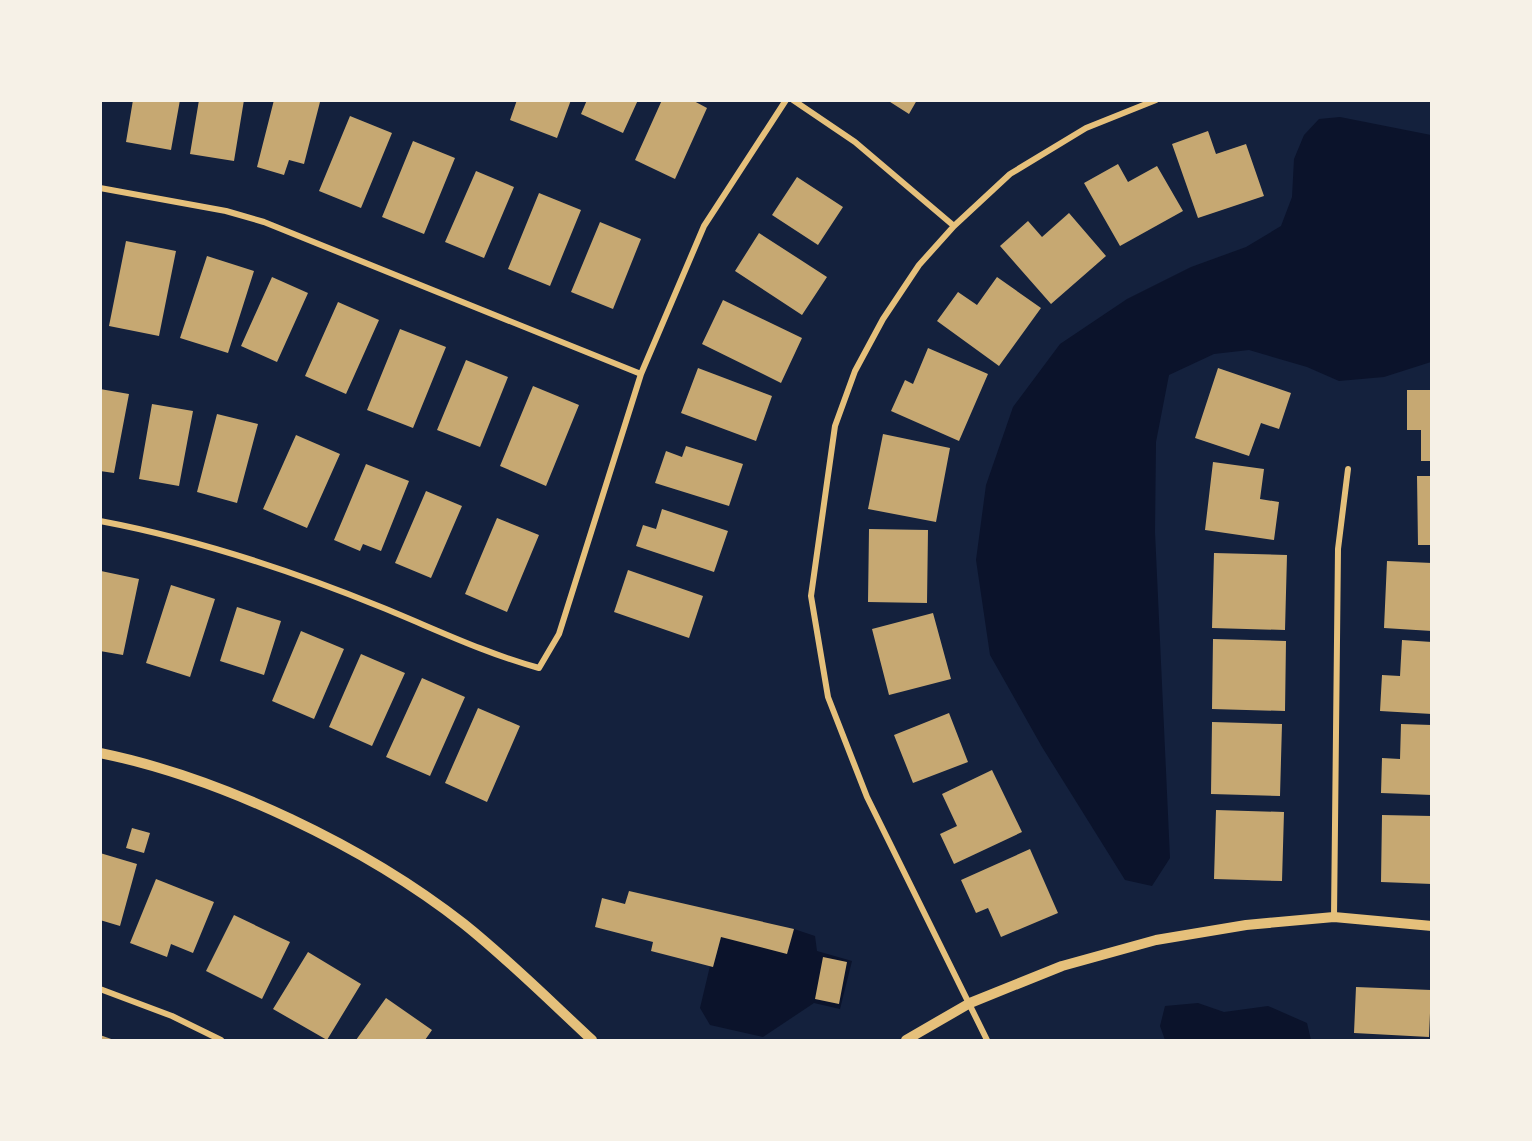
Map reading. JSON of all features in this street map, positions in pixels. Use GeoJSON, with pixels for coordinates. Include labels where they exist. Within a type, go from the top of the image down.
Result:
{"type":"FeatureCollection","features":[{"type":"Feature","properties":{"kind":"street"},"geometry":{"type":"LineString","coordinates":[[100,521],[183,540],[275,567],[503,658],[539,668],[559,634],[641,374],[704,226],[786,100]]}},
{"type":"Feature","properties":{"kind":"street"},"geometry":{"type":"LineString","coordinates":[[793,100],[855,142],[954,226]]}},
{"type":"Feature","properties":{"kind":"street"},"geometry":{"type":"LineString","coordinates":[[987,1041],[864,791],[828,697],[811,596],[835,426],[855,371],[884,319],[919,265],[954,226],[1010,174],[1086,128],[1156,100]]}},
{"type":"Feature","properties":{"kind":"street"},"geometry":{"type":"LineString","coordinates":[[100,188],[226,210],[264,222],[641,374]]}},
{"type":"Feature","properties":{"kind":"street"},"geometry":{"type":"LineString","coordinates":[[1334,917],[1338,549],[1348,469]]}},
{"type":"Feature","properties":{"kind":"street"},"geometry":{"type":"LineString","coordinates":[[100,753],[151,764],[221,789],[346,847],[463,924],[532,983],[592,1041]]}},
{"type":"Feature","properties":{"kind":"street"},"geometry":{"type":"LineString","coordinates":[[906,1041],[970,1003],[1062,966],[1156,940],[1246,925],[1334,917],[1431,926]]}},
{"type":"Feature","properties":{"kind":"street"},"geometry":{"type":"LineString","coordinates":[[100,989],[172,1016],[221,1041]]}},
{"type":"Feature","properties":{"kind":"water"},"geometry":{"type":"Polygon","coordinates":[[[1340,117],[1431,135],[1431,362],[1384,377],[1339,381],[1307,367],[1249,350],[1214,354],[1169,375],[1156,442],[1155,532],[1170,858],[1152,886],[1125,880],[1042,747],[990,655],[976,560],[986,485],[1013,407],[1060,344],[1127,299],[1191,267],[1246,247],[1281,226],[1292,197],[1294,159],[1304,135],[1319,119],[1340,117]]]}},
{"type":"Feature","properties":{"kind":"water"},"geometry":{"type":"Polygon","coordinates":[[[794,929],[815,936],[817,951],[852,961],[840,1009],[814,1003],[763,1037],[710,1025],[700,1008],[710,966],[713,967],[721,937],[794,929]]]}},
{"type":"Feature","properties":{"kind":"water"},"geometry":{"type":"Polygon","coordinates":[[[1198,1003],[1224,1012],[1268,1006],[1307,1023],[1311,1040],[1165,1040],[1160,1026],[1165,1006],[1198,1003]]]}},
{"type":"Feature","properties":{"kind":"building"},"geometry":{"type":"Polygon","coordinates":[[[133,100],[180,100],[171,150],[126,142],[133,100]]]}},
{"type":"Feature","properties":{"kind":"building"},"geometry":{"type":"Polygon","coordinates":[[[199,100],[244,100],[234,161],[190,154],[199,100]]]}},
{"type":"Feature","properties":{"kind":"building"},"geometry":{"type":"Polygon","coordinates":[[[274,100],[320,102],[304,164],[289,160],[284,175],[257,167],[274,100]]]}},
{"type":"Feature","properties":{"kind":"building"},"geometry":{"type":"Polygon","coordinates":[[[517,100],[571,100],[557,138],[510,120],[517,100]]]}},
{"type":"Feature","properties":{"kind":"building"},"geometry":{"type":"Polygon","coordinates":[[[587,100],[638,100],[623,133],[581,114],[587,100]]]}},
{"type":"Feature","properties":{"kind":"building"},"geometry":{"type":"Polygon","coordinates":[[[662,100],[692,100],[707,108],[675,179],[635,160],[662,100]]]}},
{"type":"Feature","properties":{"kind":"building"},"geometry":{"type":"Polygon","coordinates":[[[887,100],[917,100],[909,114],[887,100]]]}},
{"type":"Feature","properties":{"kind":"building"},"geometry":{"type":"Polygon","coordinates":[[[350,116],[392,133],[361,208],[319,191],[350,116]]]}},
{"type":"Feature","properties":{"kind":"building"},"geometry":{"type":"Polygon","coordinates":[[[1208,131],[1216,154],[1246,144],[1264,196],[1198,218],[1172,144],[1208,131]]]}},
{"type":"Feature","properties":{"kind":"building"},"geometry":{"type":"Polygon","coordinates":[[[413,141],[455,158],[424,234],[382,217],[413,141]]]}},
{"type":"Feature","properties":{"kind":"building"},"geometry":{"type":"Polygon","coordinates":[[[1118,164],[1128,182],[1157,166],[1183,211],[1120,246],[1084,183],[1118,164]]]}},
{"type":"Feature","properties":{"kind":"building"},"geometry":{"type":"Polygon","coordinates":[[[476,171],[514,187],[484,258],[445,242],[476,171]]]}},
{"type":"Feature","properties":{"kind":"building"},"geometry":{"type":"Polygon","coordinates":[[[797,177],[843,207],[818,245],[772,215],[797,177]]]}},
{"type":"Feature","properties":{"kind":"building"},"geometry":{"type":"Polygon","coordinates":[[[539,193],[581,210],[550,286],[508,269],[539,193]]]}},
{"type":"Feature","properties":{"kind":"building"},"geometry":{"type":"Polygon","coordinates":[[[1069,213],[1106,256],[1051,304],[1000,246],[1028,221],[1042,237],[1069,213]]]}},
{"type":"Feature","properties":{"kind":"building"},"geometry":{"type":"Polygon","coordinates":[[[600,222],[641,239],[613,309],[571,292],[600,222]]]}},
{"type":"Feature","properties":{"kind":"building"},"geometry":{"type":"Polygon","coordinates":[[[759,233],[827,277],[802,315],[735,271],[759,233]]]}},
{"type":"Feature","properties":{"kind":"building"},"geometry":{"type":"Polygon","coordinates":[[[126,241],[176,251],[159,336],[109,326],[126,241]]]}},
{"type":"Feature","properties":{"kind":"building"},"geometry":{"type":"Polygon","coordinates":[[[207,256],[254,271],[228,353],[180,338],[207,256]]]}},
{"type":"Feature","properties":{"kind":"building"},"geometry":{"type":"Polygon","coordinates":[[[272,277],[308,293],[277,362],[241,346],[272,277]]]}},
{"type":"Feature","properties":{"kind":"building"},"geometry":{"type":"Polygon","coordinates":[[[997,277],[1041,308],[999,366],[937,321],[958,292],[977,305],[997,277]]]}},
{"type":"Feature","properties":{"kind":"building"},"geometry":{"type":"Polygon","coordinates":[[[723,300],[802,338],[781,383],[702,344],[723,300]]]}},
{"type":"Feature","properties":{"kind":"building"},"geometry":{"type":"Polygon","coordinates":[[[338,302],[379,320],[346,394],[305,376],[338,302]]]}},
{"type":"Feature","properties":{"kind":"building"},"geometry":{"type":"Polygon","coordinates":[[[400,329],[446,347],[413,428],[367,410],[400,329]]]}},
{"type":"Feature","properties":{"kind":"building"},"geometry":{"type":"Polygon","coordinates":[[[928,348],[988,374],[959,441],[891,411],[905,380],[913,384],[928,348]]]}},
{"type":"Feature","properties":{"kind":"building"},"geometry":{"type":"Polygon","coordinates":[[[466,360],[508,377],[480,447],[437,430],[466,360]]]}},
{"type":"Feature","properties":{"kind":"building"},"geometry":{"type":"Polygon","coordinates":[[[698,368],[772,396],[756,441],[681,413],[698,368]]]}},
{"type":"Feature","properties":{"kind":"building"},"geometry":{"type":"Polygon","coordinates":[[[1218,368],[1291,393],[1279,429],[1261,423],[1249,456],[1195,438],[1218,368]]]}},
{"type":"Feature","properties":{"kind":"building"},"geometry":{"type":"Polygon","coordinates":[[[533,386],[579,405],[546,486],[500,466],[533,386]]]}},
{"type":"Feature","properties":{"kind":"building"},"geometry":{"type":"Polygon","coordinates":[[[100,389],[129,394],[114,473],[100,471],[100,389]]]}},
{"type":"Feature","properties":{"kind":"building"},"geometry":{"type":"Polygon","coordinates":[[[1407,390],[1432,390],[1432,461],[1421,461],[1421,430],[1407,430],[1407,390]]]}},
{"type":"Feature","properties":{"kind":"building"},"geometry":{"type":"Polygon","coordinates":[[[152,404],[193,411],[179,486],[139,479],[152,404]]]}},
{"type":"Feature","properties":{"kind":"building"},"geometry":{"type":"Polygon","coordinates":[[[217,414],[258,424],[237,503],[197,492],[217,414]]]}},
{"type":"Feature","properties":{"kind":"building"},"geometry":{"type":"Polygon","coordinates":[[[883,434],[950,448],[936,522],[868,509],[883,434]]]}},
{"type":"Feature","properties":{"kind":"building"},"geometry":{"type":"Polygon","coordinates":[[[296,435],[340,454],[307,528],[263,509],[296,435]]]}},
{"type":"Feature","properties":{"kind":"building"},"geometry":{"type":"Polygon","coordinates":[[[686,446],[743,464],[729,506],[655,483],[666,451],[682,457],[686,446]]]}},
{"type":"Feature","properties":{"kind":"building"},"geometry":{"type":"Polygon","coordinates":[[[1213,462],[1264,469],[1260,499],[1279,502],[1274,540],[1205,530],[1213,462]]]}},
{"type":"Feature","properties":{"kind":"building"},"geometry":{"type":"Polygon","coordinates":[[[366,464],[409,481],[381,551],[363,544],[360,551],[334,540],[366,464]]]}},
{"type":"Feature","properties":{"kind":"building"},"geometry":{"type":"Polygon","coordinates":[[[1417,476],[1432,476],[1432,545],[1418,545],[1417,476]]]}},
{"type":"Feature","properties":{"kind":"building"},"geometry":{"type":"Polygon","coordinates":[[[426,491],[462,506],[431,578],[395,563],[426,491]]]}},
{"type":"Feature","properties":{"kind":"building"},"geometry":{"type":"Polygon","coordinates":[[[662,509],[728,531],[714,572],[636,546],[643,525],[656,529],[662,509]]]}},
{"type":"Feature","properties":{"kind":"building"},"geometry":{"type":"Polygon","coordinates":[[[497,518],[539,535],[507,612],[465,594],[497,518]]]}},
{"type":"Feature","properties":{"kind":"building"},"geometry":{"type":"Polygon","coordinates":[[[869,529],[928,530],[927,603],[868,602],[869,529]]]}},
{"type":"Feature","properties":{"kind":"building"},"geometry":{"type":"Polygon","coordinates":[[[1214,553],[1287,555],[1285,630],[1212,628],[1214,553]]]}},
{"type":"Feature","properties":{"kind":"building"},"geometry":{"type":"Polygon","coordinates":[[[1387,561],[1432,563],[1432,631],[1384,628],[1387,561]]]}},
{"type":"Feature","properties":{"kind":"building"},"geometry":{"type":"Polygon","coordinates":[[[628,570],[703,596],[689,638],[614,612],[628,570]]]}},
{"type":"Feature","properties":{"kind":"building"},"geometry":{"type":"Polygon","coordinates":[[[101,571],[139,579],[123,655],[100,651],[101,571]]]}},
{"type":"Feature","properties":{"kind":"building"},"geometry":{"type":"Polygon","coordinates":[[[171,585],[215,599],[190,677],[146,663],[171,585]]]}},
{"type":"Feature","properties":{"kind":"building"},"geometry":{"type":"Polygon","coordinates":[[[237,607],[281,621],[264,675],[220,661],[237,607]]]}},
{"type":"Feature","properties":{"kind":"building"},"geometry":{"type":"Polygon","coordinates":[[[933,613],[951,679],[889,695],[872,629],[933,613]]]}},
{"type":"Feature","properties":{"kind":"building"},"geometry":{"type":"Polygon","coordinates":[[[301,631],[344,649],[314,719],[272,701],[301,631]]]}},
{"type":"Feature","properties":{"kind":"building"},"geometry":{"type":"Polygon","coordinates":[[[1213,639],[1286,641],[1285,711],[1212,709],[1213,639]]]}},
{"type":"Feature","properties":{"kind":"building"},"geometry":{"type":"Polygon","coordinates":[[[1402,640],[1432,642],[1432,714],[1380,711],[1382,675],[1400,676],[1402,640]]]}},
{"type":"Feature","properties":{"kind":"building"},"geometry":{"type":"Polygon","coordinates":[[[361,654],[405,673],[372,746],[329,727],[361,654]]]}},
{"type":"Feature","properties":{"kind":"building"},"geometry":{"type":"Polygon","coordinates":[[[422,678],[465,697],[430,776],[386,757],[422,678]]]}},
{"type":"Feature","properties":{"kind":"building"},"geometry":{"type":"Polygon","coordinates":[[[478,708],[520,726],[487,802],[445,783],[478,708]]]}},
{"type":"Feature","properties":{"kind":"building"},"geometry":{"type":"Polygon","coordinates":[[[949,713],[968,762],[913,783],[894,735],[949,713]]]}},
{"type":"Feature","properties":{"kind":"building"},"geometry":{"type":"Polygon","coordinates":[[[1212,722],[1282,724],[1280,796],[1211,794],[1212,722]]]}},
{"type":"Feature","properties":{"kind":"building"},"geometry":{"type":"Polygon","coordinates":[[[1401,724],[1432,725],[1432,795],[1381,793],[1382,758],[1400,759],[1401,724]]]}},
{"type":"Feature","properties":{"kind":"building"},"geometry":{"type":"Polygon","coordinates":[[[992,770],[1022,832],[954,864],[940,834],[957,826],[942,794],[992,770]]]}},
{"type":"Feature","properties":{"kind":"building"},"geometry":{"type":"Polygon","coordinates":[[[1216,810],[1284,812],[1282,881],[1214,879],[1216,810]]]}},
{"type":"Feature","properties":{"kind":"building"},"geometry":{"type":"Polygon","coordinates":[[[1382,815],[1432,816],[1432,884],[1381,882],[1382,815]]]}},
{"type":"Feature","properties":{"kind":"building"},"geometry":{"type":"Polygon","coordinates":[[[132,828],[150,833],[144,853],[126,848],[132,828]]]}},
{"type":"Feature","properties":{"kind":"building"},"geometry":{"type":"Polygon","coordinates":[[[1030,849],[1058,913],[1001,937],[988,908],[976,913],[961,880],[1030,849]]]}},
{"type":"Feature","properties":{"kind":"building"},"geometry":{"type":"Polygon","coordinates":[[[100,853],[137,864],[120,926],[100,920],[100,853]]]}},
{"type":"Feature","properties":{"kind":"building"},"geometry":{"type":"Polygon","coordinates":[[[156,879],[214,902],[193,953],[171,944],[167,957],[130,943],[156,879]]]}},
{"type":"Feature","properties":{"kind":"building"},"geometry":{"type":"Polygon","coordinates":[[[629,891],[794,929],[787,954],[721,937],[713,967],[651,951],[653,942],[595,927],[602,898],[625,904],[629,891]]]}},
{"type":"Feature","properties":{"kind":"building"},"geometry":{"type":"Polygon","coordinates":[[[234,915],[290,942],[262,999],[206,971],[234,915]]]}},
{"type":"Feature","properties":{"kind":"building"},"geometry":{"type":"Polygon","coordinates":[[[308,952],[361,984],[327,1040],[273,1009],[308,952]]]}},
{"type":"Feature","properties":{"kind":"building"},"geometry":{"type":"Polygon","coordinates":[[[823,957],[847,962],[839,1004],[815,999],[823,957]]]}},
{"type":"Feature","properties":{"kind":"building"},"geometry":{"type":"Polygon","coordinates":[[[1356,987],[1431,990],[1429,1037],[1354,1033],[1356,987]]]}},
{"type":"Feature","properties":{"kind":"building"},"geometry":{"type":"Polygon","coordinates":[[[386,998],[432,1030],[425,1040],[356,1040],[386,998]]]}},
{"type":"Feature","properties":{"kind":"building"},"geometry":{"type":"Polygon","coordinates":[[[100,1035],[114,1040],[100,1040],[100,1035]]]}}]}
